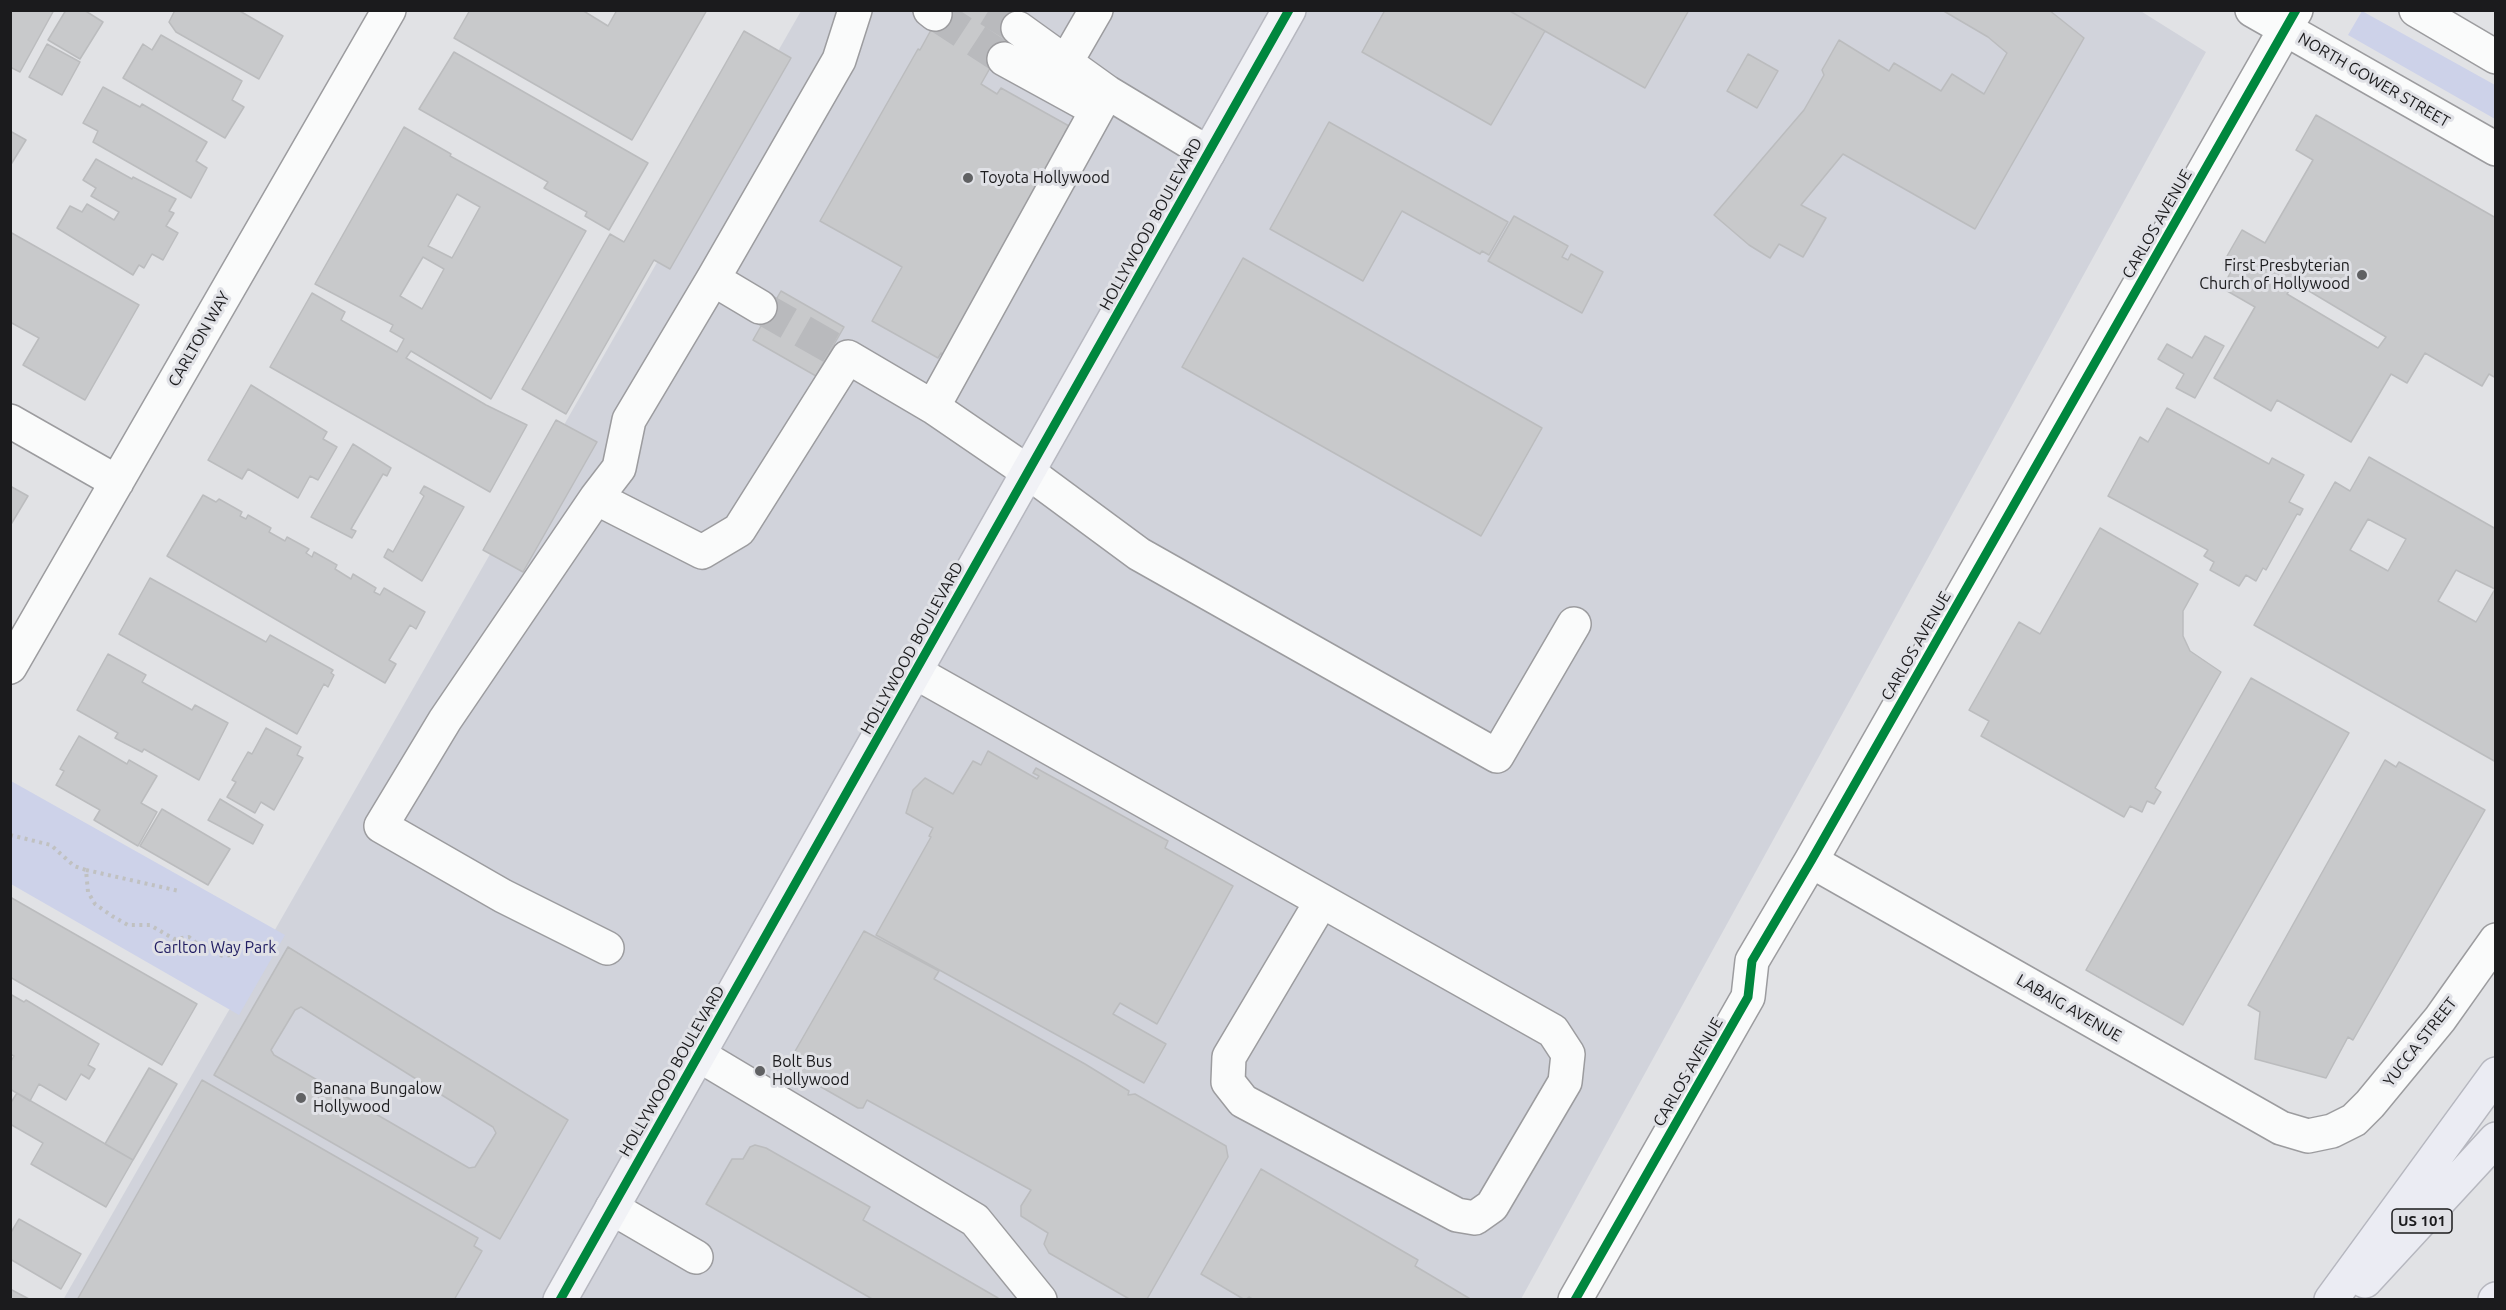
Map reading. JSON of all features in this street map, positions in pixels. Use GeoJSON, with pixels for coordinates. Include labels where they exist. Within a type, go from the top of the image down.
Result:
{"type":"FeatureCollection","features":[{"type":"Feature","properties":{"kind":"highway"},"geometry":{"type":"LineString","coordinates":[[2331,1299],[2496,1074]]}},
{"type":"Feature","properties":{"kind":"highway","name":"US 101"},"geometry":{"type":"LineString","coordinates":[[2347,1299],[2399,1247],[2496,1139]]}},
{"type":"Feature","properties":{"kind":"main road","name":"HOLLYWOOD BOULEVARD"},"geometry":{"type":"LineString","coordinates":[[560,1299],[1289,10]]}},
{"type":"Feature","properties":{"kind":"street","name":"CARLTON WAY"},"geometry":{"type":"LineString","coordinates":[[10,667],[389,10]]}},
{"type":"Feature","properties":{"kind":"street"},"geometry":{"type":"LineString","coordinates":[[607,948],[503,896],[381,826],[445,720],[596,498],[619,468],[629,420],[839,60],[855,10]]}},
{"type":"Feature","properties":{"kind":"street"},"geometry":{"type":"LineString","coordinates":[[1066,62],[1096,10]]}},
{"type":"Feature","properties":{"kind":"street","name":"NORTH GOWER STREET"},"geometry":{"type":"LineString","coordinates":[[2252,10],[2290,20],[2496,149]]}},
{"type":"Feature","properties":{"kind":"street"},"geometry":{"type":"LineString","coordinates":[[2416,10],[2496,57]]}},
{"type":"Feature","properties":{"kind":"street","name":"CARLOS AVENUE"},"geometry":{"type":"LineString","coordinates":[[1575,1299],[1748,997],[1752,961],[2290,20]]}},
{"type":"Feature","properties":{"kind":"street"},"geometry":{"type":"LineString","coordinates":[[1018,28],[1066,62],[1102,101]]}},
{"type":"Feature","properties":{"kind":"street"},"geometry":{"type":"LineString","coordinates":[[1004,59],[1102,101],[1208,153]]}},
{"type":"Feature","properties":{"kind":"street"},"geometry":{"type":"LineString","coordinates":[[933,407],[1102,101]]}},
{"type":"Feature","properties":{"kind":"street"},"geometry":{"type":"LineString","coordinates":[[713,279],[760,307]]}},
{"type":"Feature","properties":{"kind":"street"},"geometry":{"type":"LineString","coordinates":[[596,498],[702,552],[739,530],[848,357],[933,407],[1028,472],[1140,554],[1497,756],[1574,624]]}},
{"type":"Feature","properties":{"kind":"street"},"geometry":{"type":"LineString","coordinates":[[10,421],[117,482]]}},
{"type":"Feature","properties":{"kind":"street"},"geometry":{"type":"LineString","coordinates":[[915,672],[1553,1031],[1568,1054],[1565,1082],[1492,1206],[1475,1218],[1457,1215],[1243,1101],[1228,1082],[1229,1057],[1321,902]]}},
{"type":"Feature","properties":{"kind":"street","name":"LABAIG AVENUE"},"geometry":{"type":"LineString","coordinates":[[1811,861],[2281,1128],[2308,1136],[2332,1131]]}},
{"type":"Feature","properties":{"kind":"street","name":"YUCCA STREET"},"geometry":{"type":"LineString","coordinates":[[2332,1131],[2354,1120],[2370,1104],[2440,1019],[2496,940]]}},
{"type":"Feature","properties":{"kind":"street"},"geometry":{"type":"LineString","coordinates":[[699,1055],[975,1220],[1040,1299]]}},
{"type":"Feature","properties":{"kind":"street"},"geometry":{"type":"LineString","coordinates":[[612,1208],[696,1257]]}},
{"type":"Feature","properties":{"kind":"path"},"geometry":{"type":"LineString","coordinates":[[10,835],[51,844],[74,866],[86,870],[179,891]]}},
{"type":"Feature","properties":{"kind":"path"},"geometry":{"type":"LineString","coordinates":[[86,870],[88,892],[95,904],[112,916],[129,925],[150,924],[174,939],[189,938],[205,950],[223,956],[231,955]]}},
{"type":"Feature","properties":{"kind":"shaded area"},"geometry":{"type":"Polygon","coordinates":[[[2139,10],[2206,52],[1521,1299],[63,1300],[801,11],[2139,10]]]}},
{"type":"Feature","properties":{"kind":"green space"},"geometry":{"type":"Polygon","coordinates":[[[2362,11],[2495,85],[2495,119],[2348,35],[2362,11]]]}},
{"type":"Feature","properties":{"kind":"green space","name":"Carlton Way Park"},"geometry":{"type":"Polygon","coordinates":[[[11,781],[285,935],[239,1015],[11,884],[11,781]]]}},
{"type":"Feature","properties":{"kind":"building"},"geometry":{"type":"Polygon","coordinates":[[[10,10],[54,10],[20,72],[10,67],[10,10]]]}},
{"type":"Feature","properties":{"kind":"building"},"geometry":{"type":"Polygon","coordinates":[[[66,10],[84,10],[103,22],[80,59],[48,40],[66,10]]]}},
{"type":"Feature","properties":{"kind":"building"},"geometry":{"type":"Polygon","coordinates":[[[175,10],[238,10],[283,36],[259,79],[176,32],[169,22],[175,10]]]}},
{"type":"Feature","properties":{"kind":"building"},"geometry":{"type":"Polygon","coordinates":[[[470,10],[582,10],[608,26],[617,10],[707,10],[632,140],[454,38],[470,10]]]}},
{"type":"Feature","properties":{"kind":"building"},"geometry":{"type":"Polygon","coordinates":[[[942,10],[1023,10],[981,84],[997,94],[1001,88],[1069,126],[1065,132],[1072,136],[946,356],[941,353],[938,358],[872,321],[902,267],[820,221],[942,10]]]}},
{"type":"Feature","properties":{"kind":"building"},"geometry":{"type":"Polygon","coordinates":[[[1385,10],[1508,10],[1545,31],[1491,125],[1362,52],[1385,10]]]}},
{"type":"Feature","properties":{"kind":"building"},"geometry":{"type":"Polygon","coordinates":[[[1508,10],[1689,10],[1645,88],[1508,10]]]}},
{"type":"Feature","properties":{"kind":"building"},"geometry":{"type":"Polygon","coordinates":[[[1942,10],[2049,10],[2084,38],[1975,229],[1843,154],[1801,205],[1826,218],[1803,257],[1779,244],[1770,258],[1749,245],[1714,215],[1804,110],[1824,75],[1822,70],[1839,40],[1889,71],[1894,63],[1941,91],[1952,74],[1984,94],[2007,53],[1988,37],[1942,10]]]}},
{"type":"Feature","properties":{"kind":"building"},"geometry":{"type":"Polygon","coordinates":[[[744,31],[791,58],[670,269],[654,260],[566,414],[522,389],[610,234],[624,242],[744,31]]]}},
{"type":"Feature","properties":{"kind":"building"},"geometry":{"type":"Polygon","coordinates":[[[161,35],[242,81],[232,100],[244,107],[225,138],[123,78],[143,44],[152,50],[161,35]]]}},
{"type":"Feature","properties":{"kind":"building"},"geometry":{"type":"Polygon","coordinates":[[[47,44],[80,62],[62,95],[29,77],[47,44]]]}},
{"type":"Feature","properties":{"kind":"building"},"geometry":{"type":"Polygon","coordinates":[[[454,52],[648,163],[609,230],[585,216],[587,212],[544,188],[548,182],[419,109],[454,52]]]}},
{"type":"Feature","properties":{"kind":"building"},"geometry":{"type":"Polygon","coordinates":[[[1748,54],[1778,71],[1757,108],[1727,91],[1748,54]]]}},
{"type":"Feature","properties":{"kind":"building"},"geometry":{"type":"Polygon","coordinates":[[[103,87],[140,107],[142,104],[207,142],[196,161],[207,168],[191,198],[93,142],[98,131],[83,123],[103,87]]]}},
{"type":"Feature","properties":{"kind":"building","name":"First Presbyterian Church of Hollywood"},"geometry":{"type":"Polygon","coordinates":[[[2316,115],[2496,218],[2496,378],[2489,374],[2482,386],[2425,353],[2407,383],[2391,374],[2351,442],[2277,400],[2271,411],[2214,378],[2255,307],[2222,288],[2233,268],[2223,263],[2242,230],[2265,243],[2313,160],[2296,150],[2316,115]],[[2294,282],[2287,294],[2378,348],[2386,337],[2294,282]]]}},
{"type":"Feature","properties":{"kind":"building"},"geometry":{"type":"Polygon","coordinates":[[[1329,122],[1508,222],[1489,255],[1482,251],[1480,254],[1402,211],[1363,281],[1270,229],[1329,122]]]}},
{"type":"Feature","properties":{"kind":"building"},"geometry":{"type":"Polygon","coordinates":[[[404,127],[451,154],[450,156],[586,231],[491,399],[411,351],[406,358],[486,405],[527,425],[490,492],[270,367],[312,293],[345,312],[341,320],[397,352],[404,339],[390,331],[393,325],[315,284],[404,127]],[[457,194],[428,246],[452,258],[480,207],[457,194]],[[423,257],[400,296],[422,309],[444,269],[423,257]]]}},
{"type":"Feature","properties":{"kind":"building"},"geometry":{"type":"Polygon","coordinates":[[[10,131],[26,140],[10,166],[10,131]]]}},
{"type":"Feature","properties":{"kind":"building"},"geometry":{"type":"Polygon","coordinates":[[[96,159],[176,199],[169,211],[174,213],[166,226],[178,233],[163,260],[152,254],[144,268],[139,265],[133,275],[57,228],[70,206],[82,212],[87,204],[114,220],[119,212],[91,196],[96,188],[83,180],[96,159]]]}},
{"type":"Feature","properties":{"kind":"building"},"geometry":{"type":"Polygon","coordinates":[[[1514,216],[1568,246],[1562,257],[1568,260],[1571,254],[1603,272],[1582,313],[1488,261],[1514,216]]]}},
{"type":"Feature","properties":{"kind":"building"},"geometry":{"type":"Polygon","coordinates":[[[10,232],[139,305],[85,400],[23,365],[39,338],[10,322],[10,232]]]}},
{"type":"Feature","properties":{"kind":"building"},"geometry":{"type":"Polygon","coordinates":[[[1243,258],[1542,428],[1481,536],[1182,367],[1243,258]]]}},
{"type":"Feature","properties":{"kind":"building"},"geometry":{"type":"Polygon","coordinates":[[[781,291],[844,327],[816,376],[753,340],[781,291]]]}},
{"type":"Feature","properties":{"kind":"building"},"geometry":{"type":"Polygon","coordinates":[[[2205,336],[2224,346],[2195,398],[2176,388],[2184,374],[2158,359],[2167,344],[2192,358],[2205,336]]]}},
{"type":"Feature","properties":{"kind":"building"},"geometry":{"type":"Polygon","coordinates":[[[251,385],[327,432],[323,439],[337,447],[318,480],[310,476],[298,498],[248,469],[242,479],[208,460],[251,385]]]}},
{"type":"Feature","properties":{"kind":"building"},"geometry":{"type":"Polygon","coordinates":[[[2167,408],[2269,464],[2272,458],[2304,475],[2289,502],[2303,509],[2300,515],[2297,514],[2266,570],[2263,568],[2256,581],[2246,575],[2239,586],[2210,570],[2214,562],[2204,556],[2208,550],[2108,496],[2140,437],[2148,442],[2167,408]]]}},
{"type":"Feature","properties":{"kind":"building"},"geometry":{"type":"Polygon","coordinates":[[[556,420],[597,442],[523,572],[483,550],[556,420]]]}},
{"type":"Feature","properties":{"kind":"building"},"geometry":{"type":"Polygon","coordinates":[[[353,444],[391,468],[387,476],[383,474],[351,529],[356,531],[352,538],[311,517],[353,444]]]}},
{"type":"Feature","properties":{"kind":"building"},"geometry":{"type":"Polygon","coordinates":[[[2369,457],[2496,529],[2496,762],[2254,625],[2335,482],[2350,491],[2369,457]],[[2368,519],[2350,550],[2388,571],[2406,539],[2368,519]],[[2456,570],[2438,601],[2476,622],[2495,589],[2456,570]]]}},
{"type":"Feature","properties":{"kind":"building"},"geometry":{"type":"Polygon","coordinates":[[[10,486],[28,496],[10,526],[10,486]]]}},
{"type":"Feature","properties":{"kind":"building"},"geometry":{"type":"Polygon","coordinates":[[[424,486],[464,507],[422,581],[384,557],[388,549],[393,552],[424,496],[420,493],[424,486]]]}},
{"type":"Feature","properties":{"kind":"building"},"geometry":{"type":"Polygon","coordinates":[[[203,495],[216,502],[219,499],[242,512],[240,516],[246,519],[248,515],[271,528],[269,532],[285,541],[287,537],[309,549],[306,553],[312,557],[314,552],[337,565],[335,569],[351,579],[353,574],[376,588],[374,592],[380,595],[384,588],[425,612],[416,629],[410,625],[389,660],[396,664],[385,683],[167,556],[203,495]]]}},
{"type":"Feature","properties":{"kind":"building"},"geometry":{"type":"Polygon","coordinates":[[[2100,528],[2198,584],[2183,611],[2183,636],[2190,651],[2221,672],[2155,788],[2161,792],[2154,804],[2147,801],[2142,812],[2130,806],[2124,817],[1981,736],[1989,721],[1969,710],[2019,622],[2040,634],[2100,528]]]}},
{"type":"Feature","properties":{"kind":"building"},"geometry":{"type":"Polygon","coordinates":[[[150,578],[266,642],[270,635],[333,670],[331,673],[334,675],[328,687],[324,684],[297,734],[119,634],[150,578]]]}},
{"type":"Feature","properties":{"kind":"building"},"geometry":{"type":"Polygon","coordinates":[[[108,654],[146,675],[142,682],[192,710],[195,705],[228,723],[199,780],[144,749],[142,752],[115,738],[118,733],[77,710],[108,654]]]}},
{"type":"Feature","properties":{"kind":"building"},"geometry":{"type":"Polygon","coordinates":[[[2251,678],[2349,733],[2183,1025],[2086,970],[2251,678]]]}},
{"type":"Feature","properties":{"kind":"building"},"geometry":{"type":"Polygon","coordinates":[[[266,728],[301,747],[297,755],[303,758],[274,810],[261,802],[255,813],[227,797],[236,782],[232,780],[248,752],[252,754],[266,728]]]}},
{"type":"Feature","properties":{"kind":"building"},"geometry":{"type":"Polygon","coordinates":[[[79,736],[127,764],[129,760],[157,776],[141,803],[157,812],[138,846],[94,820],[100,810],[56,785],[64,771],[60,769],[79,736]]]}},
{"type":"Feature","properties":{"kind":"building"},"geometry":{"type":"Polygon","coordinates":[[[988,751],[1037,779],[1039,776],[1033,773],[1036,768],[1168,841],[1165,848],[1233,886],[1157,1024],[1120,1003],[1113,1014],[1166,1044],[1144,1083],[876,935],[931,837],[929,836],[933,828],[906,813],[913,790],[925,778],[953,794],[973,761],[981,765],[988,751]]]}},
{"type":"Feature","properties":{"kind":"building"},"geometry":{"type":"Polygon","coordinates":[[[2385,760],[2396,767],[2399,762],[2485,810],[2353,1040],[2348,1037],[2326,1078],[2255,1059],[2260,1012],[2248,1005],[2385,760]]]}},
{"type":"Feature","properties":{"kind":"building"},"geometry":{"type":"Polygon","coordinates":[[[220,799],[263,825],[253,844],[208,820],[220,799]]]}},
{"type":"Feature","properties":{"kind":"building"},"geometry":{"type":"Polygon","coordinates":[[[162,809],[230,849],[208,885],[140,846],[162,809]]]}},
{"type":"Feature","properties":{"kind":"building"},"geometry":{"type":"Polygon","coordinates":[[[10,897],[197,1004],[162,1065],[10,977],[10,897]]]}},
{"type":"Feature","properties":{"kind":"building"},"geometry":{"type":"Polygon","coordinates":[[[864,931],[939,971],[934,979],[1085,1064],[1129,1091],[1128,1095],[1135,1094],[1226,1146],[1228,1157],[1147,1299],[1131,1300],[1049,1253],[1044,1244],[1048,1233],[1021,1216],[1021,1206],[1031,1190],[867,1100],[863,1108],[858,1108],[786,1067],[864,931]]]}},
{"type":"Feature","properties":{"kind":"building","name":"Banana Bungalow Hollywood"},"geometry":{"type":"Polygon","coordinates":[[[288,947],[568,1120],[500,1239],[214,1075],[288,947]],[[301,1007],[295,1010],[271,1050],[274,1055],[469,1168],[475,1167],[496,1133],[493,1127],[301,1007]]]}},
{"type":"Feature","properties":{"kind":"building"},"geometry":{"type":"Polygon","coordinates":[[[10,994],[24,1002],[26,1000],[99,1044],[88,1065],[95,1069],[89,1079],[81,1074],[66,1100],[39,1084],[30,1101],[10,1089],[10,1063],[14,1056],[10,1054],[10,994]]]}},
{"type":"Feature","properties":{"kind":"building"},"geometry":{"type":"Polygon","coordinates":[[[149,1068],[177,1084],[133,1160],[105,1144],[149,1068]]]}},
{"type":"Feature","properties":{"kind":"building"},"geometry":{"type":"Polygon","coordinates":[[[202,1080],[478,1238],[474,1246],[482,1251],[454,1300],[77,1300],[202,1080]]]}},
{"type":"Feature","properties":{"kind":"building"},"geometry":{"type":"Polygon","coordinates":[[[17,1093],[133,1160],[106,1207],[31,1164],[43,1143],[10,1124],[10,1104],[17,1093]]]}},
{"type":"Feature","properties":{"kind":"building"},"geometry":{"type":"Polygon","coordinates":[[[755,1145],[766,1148],[870,1207],[863,1220],[998,1298],[997,1300],[874,1300],[706,1204],[732,1159],[743,1159],[750,1147],[755,1145]]]}},
{"type":"Feature","properties":{"kind":"building"},"geometry":{"type":"Polygon","coordinates":[[[1261,1169],[1418,1260],[1415,1266],[1472,1300],[1254,1300],[1249,1297],[1245,1300],[1201,1274],[1261,1169]]]}},
{"type":"Feature","properties":{"kind":"building"},"geometry":{"type":"Polygon","coordinates":[[[19,1219],[81,1254],[61,1289],[10,1259],[10,1234],[19,1219]]]}},
{"type":"Feature","properties":{"kind":"building"},"geometry":{"type":"Polygon","coordinates":[[[10,1289],[29,1299],[10,1300],[10,1289]]]}},
{"type":"Feature","properties":{"kind":"tunnel"},"geometry":{"type":"LineString","coordinates":[[989,10],[1018,28]]}},
{"type":"Feature","properties":{"kind":"tunnel"},"geometry":{"type":"LineString","coordinates":[[935,14],[1004,59]]}},
{"type":"Feature","properties":{"kind":"tunnel"},"geometry":{"type":"LineString","coordinates":[[760,307],[848,357]]}},
{"type":"Feature","properties":{"kind":"cycle path"},"geometry":{"type":"LineString","coordinates":[[560,1300],[1289,10]]}},
{"type":"Feature","properties":{"kind":"cycle path"},"geometry":{"type":"LineString","coordinates":[[1575,1300],[1748,997],[1752,961],[2296,10]]}},
{"type":"Feature","properties":{"kind":"place","name":"Toyota Hollywood"},"geometry":{"type":"Point","coordinates":[968,178]}},
{"type":"Feature","properties":{"kind":"place","name":"First Presbyterian Church of Hollywood"},"geometry":{"type":"Point","coordinates":[2362,275]}},
{"type":"Feature","properties":{"kind":"place","name":"Bolt Bus Hollywood"},"geometry":{"type":"Point","coordinates":[760,1071]}},
{"type":"Feature","properties":{"kind":"place","name":"Banana Bungalow Hollywood"},"geometry":{"type":"Point","coordinates":[301,1098]}}]}
